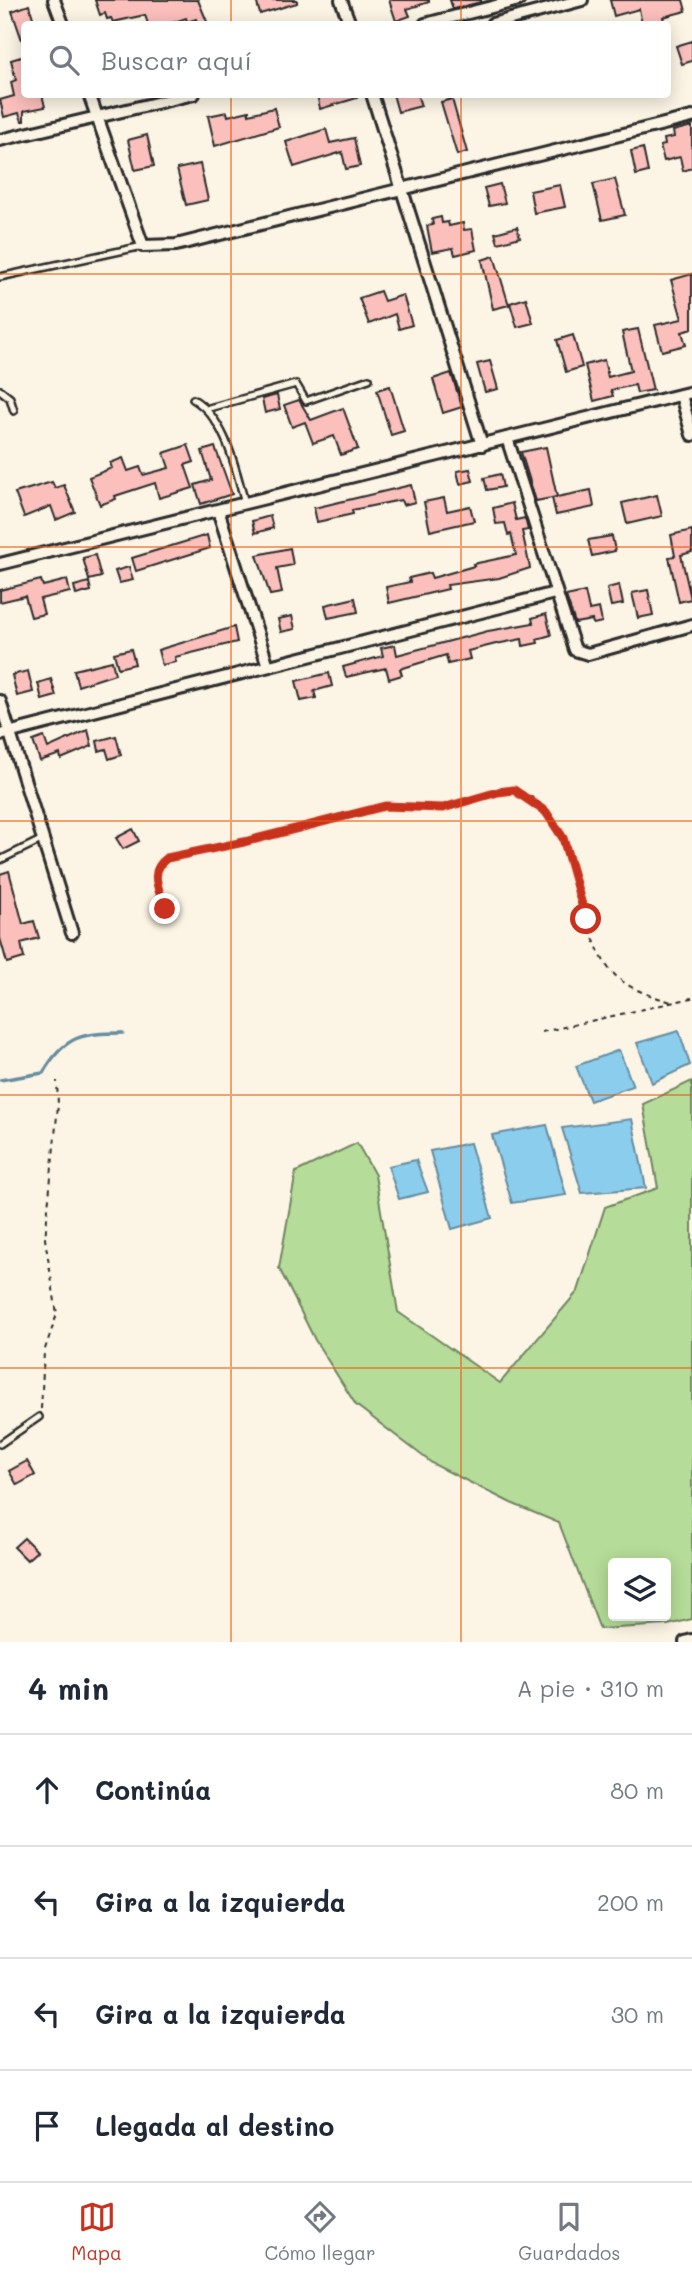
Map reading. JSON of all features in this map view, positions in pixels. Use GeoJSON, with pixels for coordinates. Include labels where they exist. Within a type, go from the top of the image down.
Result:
{"type":"FeatureCollection","features":[{"type":"Feature","properties":{"kind":"street"},"geometry":{"type":"LineString","coordinates":[[54,0],[62,21]]}},
{"type":"Feature","properties":{"kind":"street"},"geometry":{"type":"LineString","coordinates":[[341,0],[349,21]]}},
{"type":"Feature","properties":{"kind":"street"},"geometry":{"type":"LineString","coordinates":[[437,21],[519,0]]}},
{"type":"Feature","properties":{"kind":"street"},"geometry":{"type":"LineString","coordinates":[[503,21],[582,0]]}},
{"type":"Feature","properties":{"kind":"street"},"geometry":{"type":"LineString","coordinates":[[91,98],[143,246],[176,245],[692,117]]}},
{"type":"Feature","properties":{"kind":"street"},"geometry":{"type":"LineString","coordinates":[[0,140],[99,119],[179,98]]}},
{"type":"Feature","properties":{"kind":"street"},"geometry":{"type":"LineString","coordinates":[[373,98],[482,445]]}},
{"type":"Feature","properties":{"kind":"street"},"geometry":{"type":"LineString","coordinates":[[0,564],[686,394],[692,435]]}},
{"type":"Feature","properties":{"kind":"street"},"geometry":{"type":"LineString","coordinates":[[507,438],[575,650],[588,654],[692,625]]}},
{"type":"Feature","properties":{"kind":"street"},"geometry":{"type":"LineString","coordinates":[[218,510],[268,666]]}},
{"type":"Feature","properties":{"kind":"street"},"geometry":{"type":"LineString","coordinates":[[5,733],[555,593]]}},
{"type":"Feature","properties":{"kind":"street"},"geometry":{"type":"LineString","coordinates":[[0,701],[5,733],[43,839],[72,933]]}},
{"type":"Feature","properties":{"kind":"street"},"geometry":{"type":"LineString","coordinates":[[685,1642],[692,1640]]}},
{"type":"Feature","properties":{"kind":"lane"},"geometry":{"type":"LineString","coordinates":[[0,277],[143,246]]}},
{"type":"Feature","properties":{"kind":"lane"},"geometry":{"type":"LineString","coordinates":[[209,408],[296,384],[306,401],[369,379]]}},
{"type":"Feature","properties":{"kind":"lane"},"geometry":{"type":"LineString","coordinates":[[0,390],[10,398],[14,411]]}},
{"type":"Feature","properties":{"kind":"lane"},"geometry":{"type":"LineString","coordinates":[[193,399],[209,408],[232,457],[245,503]]}},
{"type":"Feature","properties":{"kind":"lane"},"geometry":{"type":"LineString","coordinates":[[0,860],[43,839]]}},
{"type":"Feature","properties":{"kind":"lane"},"geometry":{"type":"LineString","coordinates":[[0,1444],[39,1417]]}},
{"type":"Feature","properties":{"kind":"path"},"geometry":{"type":"LineString","coordinates":[[165,909],[154,872],[157,865],[167,858],[258,839],[385,806],[443,808],[514,790],[546,812],[563,838],[596,951],[612,973],[634,990],[671,1002]]}},
{"type":"Feature","properties":{"kind":"path"},"geometry":{"type":"LineString","coordinates":[[542,1032],[692,998]]}},
{"type":"Feature","properties":{"kind":"path"},"geometry":{"type":"LineString","coordinates":[[39,1417],[44,1352],[57,1314],[45,1239],[58,1105],[57,1082]]}},
{"type":"Feature","properties":{"kind":"green space"},"geometry":{"type":"Polygon","coordinates":[[[692,1081],[692,1619],[668,1625],[600,1629],[559,1523],[511,1503],[433,1464],[356,1405],[315,1340],[279,1268],[296,1172],[357,1143],[375,1175],[398,1312],[500,1383],[578,1291],[605,1207],[658,1188],[643,1104],[692,1081]]]}},
{"type":"Feature","properties":{"kind":"water"},"geometry":{"type":"Polygon","coordinates":[[[679,1031],[690,1065],[652,1083],[637,1043],[679,1031]]]}},
{"type":"Feature","properties":{"kind":"water"},"geometry":{"type":"Polygon","coordinates":[[[619,1050],[633,1086],[590,1101],[576,1066],[619,1050]]]}},
{"type":"Feature","properties":{"kind":"water"},"geometry":{"type":"Polygon","coordinates":[[[632,1119],[646,1188],[582,1193],[562,1128],[632,1119]]]}},
{"type":"Feature","properties":{"kind":"water"},"geometry":{"type":"Polygon","coordinates":[[[547,1125],[566,1195],[512,1203],[492,1135],[547,1125]]]}},
{"type":"Feature","properties":{"kind":"water"},"geometry":{"type":"Polygon","coordinates":[[[470,1143],[492,1218],[452,1229],[430,1151],[470,1143]]]}},
{"type":"Feature","properties":{"kind":"water"},"geometry":{"type":"Polygon","coordinates":[[[416,1160],[428,1192],[399,1199],[388,1166],[416,1160]]]}},
{"type":"Feature","properties":{"kind":"building"},"geometry":{"type":"Polygon","coordinates":[[[95,0],[198,0],[207,21],[187,21],[186,18],[178,21],[147,21],[145,15],[112,21],[111,18],[107,19],[105,13],[100,15],[95,0]]]}},
{"type":"Feature","properties":{"kind":"building"},"geometry":{"type":"Polygon","coordinates":[[[256,0],[297,0],[297,3],[260,14],[256,0]]]}},
{"type":"Feature","properties":{"kind":"building"},"geometry":{"type":"Polygon","coordinates":[[[389,0],[429,2],[407,9],[410,16],[396,21],[389,0]]]}},
{"type":"Feature","properties":{"kind":"building"},"geometry":{"type":"Polygon","coordinates":[[[450,0],[481,0],[481,2],[453,9],[450,0]]]}},
{"type":"Feature","properties":{"kind":"building"},"geometry":{"type":"Polygon","coordinates":[[[610,0],[683,0],[686,11],[663,17],[664,21],[641,21],[639,9],[614,16],[610,0]]]}},
{"type":"Feature","properties":{"kind":"building"},"geometry":{"type":"Polygon","coordinates":[[[29,5],[34,21],[21,21],[21,37],[12,11],[29,5]]]}},
{"type":"Feature","properties":{"kind":"building"},"geometry":{"type":"Polygon","coordinates":[[[692,41],[692,61],[682,64],[676,46],[692,41]]]}},
{"type":"Feature","properties":{"kind":"building"},"geometry":{"type":"Polygon","coordinates":[[[21,57],[21,98],[43,98],[45,107],[24,111],[24,121],[19,113],[4,117],[0,100],[14,96],[11,82],[16,80],[11,60],[21,57]]]}},
{"type":"Feature","properties":{"kind":"building"},"geometry":{"type":"Polygon","coordinates":[[[318,98],[357,98],[320,109],[318,98]]]}},
{"type":"Feature","properties":{"kind":"building"},"geometry":{"type":"Polygon","coordinates":[[[394,98],[418,98],[421,106],[398,112],[394,98]]]}},
{"type":"Feature","properties":{"kind":"building"},"geometry":{"type":"Polygon","coordinates":[[[452,99],[467,152],[457,155],[441,102],[452,99]]]}},
{"type":"Feature","properties":{"kind":"building"},"geometry":{"type":"Polygon","coordinates":[[[274,108],[279,127],[215,146],[208,116],[227,112],[228,116],[249,111],[249,114],[274,108]]]}},
{"type":"Feature","properties":{"kind":"building"},"geometry":{"type":"Polygon","coordinates":[[[692,126],[692,168],[683,171],[680,157],[664,161],[660,146],[665,145],[664,139],[674,137],[673,131],[692,126]]]}},
{"type":"Feature","properties":{"kind":"building"},"geometry":{"type":"Polygon","coordinates":[[[326,129],[330,143],[354,138],[360,166],[346,169],[342,152],[294,167],[286,142],[326,129]]]}},
{"type":"Feature","properties":{"kind":"building"},"geometry":{"type":"Polygon","coordinates":[[[147,135],[154,166],[135,170],[128,140],[147,135]]]}},
{"type":"Feature","properties":{"kind":"building"},"geometry":{"type":"Polygon","coordinates":[[[643,148],[648,172],[636,175],[631,151],[643,148]]]}},
{"type":"Feature","properties":{"kind":"building"},"geometry":{"type":"Polygon","coordinates":[[[200,164],[208,200],[186,205],[177,169],[200,164]]]}},
{"type":"Feature","properties":{"kind":"building"},"geometry":{"type":"Polygon","coordinates":[[[615,179],[625,215],[602,220],[593,184],[615,179]]]}},
{"type":"Feature","properties":{"kind":"building"},"geometry":{"type":"Polygon","coordinates":[[[500,184],[505,203],[489,206],[484,188],[500,184]]]}},
{"type":"Feature","properties":{"kind":"building"},"geometry":{"type":"Polygon","coordinates":[[[560,185],[565,207],[534,213],[530,191],[560,185]]]}},
{"type":"Feature","properties":{"kind":"building"},"geometry":{"type":"Polygon","coordinates":[[[441,217],[442,223],[448,222],[449,226],[463,223],[464,230],[472,229],[476,250],[455,255],[453,248],[432,252],[427,226],[433,225],[432,219],[441,217]]]}},
{"type":"Feature","properties":{"kind":"building"},"geometry":{"type":"Polygon","coordinates":[[[517,227],[520,237],[498,243],[495,233],[517,227]]]}},
{"type":"Feature","properties":{"kind":"building"},"geometry":{"type":"Polygon","coordinates":[[[494,256],[509,305],[493,309],[482,260],[494,256]]]}},
{"type":"Feature","properties":{"kind":"building"},"geometry":{"type":"Polygon","coordinates":[[[692,274],[692,329],[682,332],[686,345],[662,351],[655,325],[682,319],[671,280],[692,274]]]}},
{"type":"Feature","properties":{"kind":"building"},"geometry":{"type":"Polygon","coordinates":[[[380,291],[384,301],[403,295],[412,325],[399,329],[395,314],[369,324],[359,298],[380,291]]]}},
{"type":"Feature","properties":{"kind":"building"},"geometry":{"type":"Polygon","coordinates":[[[526,298],[533,323],[517,327],[510,303],[526,298]]]}},
{"type":"Feature","properties":{"kind":"building"},"geometry":{"type":"Polygon","coordinates":[[[638,329],[653,390],[637,393],[635,385],[611,390],[613,396],[594,401],[585,365],[604,360],[608,377],[631,371],[622,332],[638,329]]]}},
{"type":"Feature","properties":{"kind":"building"},"geometry":{"type":"Polygon","coordinates":[[[573,335],[582,367],[566,372],[557,340],[573,335]]]}},
{"type":"Feature","properties":{"kind":"building"},"geometry":{"type":"Polygon","coordinates":[[[490,361],[498,389],[485,392],[477,364],[490,361]]]}},
{"type":"Feature","properties":{"kind":"building"},"geometry":{"type":"Polygon","coordinates":[[[451,373],[462,407],[443,413],[433,379],[451,373]]]}},
{"type":"Feature","properties":{"kind":"building"},"geometry":{"type":"Polygon","coordinates":[[[390,386],[404,431],[391,435],[377,390],[390,386]]]}},
{"type":"Feature","properties":{"kind":"building"},"geometry":{"type":"Polygon","coordinates":[[[277,395],[280,409],[265,413],[262,399],[277,395]]]}},
{"type":"Feature","properties":{"kind":"building"},"geometry":{"type":"Polygon","coordinates":[[[299,400],[311,420],[343,408],[358,449],[341,455],[334,436],[313,443],[305,422],[292,427],[284,405],[299,400]]]}},
{"type":"Feature","properties":{"kind":"building"},"geometry":{"type":"Polygon","coordinates":[[[188,445],[194,462],[185,465],[193,488],[159,498],[155,483],[115,496],[116,499],[100,505],[89,477],[112,468],[110,463],[123,458],[128,471],[140,467],[143,475],[169,468],[164,453],[188,445]]]}},
{"type":"Feature","properties":{"kind":"building"},"geometry":{"type":"Polygon","coordinates":[[[215,447],[232,494],[201,504],[195,485],[211,480],[202,451],[215,447]]]}},
{"type":"Feature","properties":{"kind":"building"},"geometry":{"type":"Polygon","coordinates":[[[546,447],[557,497],[536,501],[521,452],[546,447]]]}},
{"type":"Feature","properties":{"kind":"building"},"geometry":{"type":"Polygon","coordinates":[[[470,469],[473,481],[460,484],[457,471],[470,469]]]}},
{"type":"Feature","properties":{"kind":"building"},"geometry":{"type":"Polygon","coordinates":[[[500,474],[503,487],[487,490],[484,478],[500,474]]]}},
{"type":"Feature","properties":{"kind":"building"},"geometry":{"type":"Polygon","coordinates":[[[52,482],[55,488],[64,485],[75,512],[56,520],[51,506],[24,517],[15,493],[52,482]]]}},
{"type":"Feature","properties":{"kind":"building"},"geometry":{"type":"Polygon","coordinates":[[[411,485],[415,502],[403,505],[401,500],[352,510],[353,514],[317,522],[314,508],[411,485]]]}},
{"type":"Feature","properties":{"kind":"building"},"geometry":{"type":"Polygon","coordinates":[[[591,490],[594,507],[556,515],[552,498],[591,490]]]}},
{"type":"Feature","properties":{"kind":"building"},"geometry":{"type":"Polygon","coordinates":[[[657,495],[662,516],[627,524],[622,503],[657,495]]]}},
{"type":"Feature","properties":{"kind":"building"},"geometry":{"type":"Polygon","coordinates":[[[444,498],[447,511],[470,506],[474,521],[430,531],[424,502],[444,498]]]}},
{"type":"Feature","properties":{"kind":"building"},"geometry":{"type":"Polygon","coordinates":[[[512,503],[516,520],[525,518],[528,530],[522,531],[530,568],[499,578],[447,585],[448,589],[389,603],[386,587],[410,582],[409,578],[430,573],[432,578],[474,566],[473,564],[516,555],[511,534],[508,535],[505,523],[496,524],[493,508],[512,503]]]}},
{"type":"Feature","properties":{"kind":"building"},"geometry":{"type":"Polygon","coordinates":[[[270,516],[273,528],[255,533],[252,521],[270,516]]]}},
{"type":"Feature","properties":{"kind":"building"},"geometry":{"type":"Polygon","coordinates":[[[692,530],[692,552],[681,555],[691,599],[679,602],[669,557],[675,556],[671,535],[692,530]]]}},
{"type":"Feature","properties":{"kind":"building"},"geometry":{"type":"Polygon","coordinates":[[[207,535],[210,548],[136,571],[132,558],[207,535]]]}},
{"type":"Feature","properties":{"kind":"building"},"geometry":{"type":"Polygon","coordinates":[[[612,536],[615,551],[592,556],[588,540],[612,536]]]}},
{"type":"Feature","properties":{"kind":"building"},"geometry":{"type":"Polygon","coordinates":[[[290,548],[293,565],[277,568],[282,593],[270,595],[257,555],[290,548]]]}},
{"type":"Feature","properties":{"kind":"building"},"geometry":{"type":"Polygon","coordinates":[[[95,555],[101,577],[89,580],[83,558],[95,555]]]}},
{"type":"Feature","properties":{"kind":"building"},"geometry":{"type":"Polygon","coordinates":[[[129,567],[133,580],[119,583],[115,571],[129,567]]]}},
{"type":"Feature","properties":{"kind":"building"},"geometry":{"type":"Polygon","coordinates":[[[41,580],[43,586],[67,580],[70,592],[40,599],[44,614],[31,617],[25,596],[0,602],[0,590],[41,580]]]}},
{"type":"Feature","properties":{"kind":"building"},"geometry":{"type":"Polygon","coordinates":[[[89,582],[91,591],[76,595],[74,586],[89,582]]]}},
{"type":"Feature","properties":{"kind":"building"},"geometry":{"type":"Polygon","coordinates":[[[619,585],[623,604],[611,606],[607,588],[619,585]]]}},
{"type":"Feature","properties":{"kind":"building"},"geometry":{"type":"Polygon","coordinates":[[[648,590],[653,615],[638,618],[632,593],[648,590]]]}},
{"type":"Feature","properties":{"kind":"building"},"geometry":{"type":"Polygon","coordinates":[[[585,592],[589,610],[599,608],[602,622],[593,624],[592,620],[575,623],[566,596],[585,592]]]}},
{"type":"Feature","properties":{"kind":"building"},"geometry":{"type":"Polygon","coordinates":[[[355,598],[358,612],[328,618],[325,605],[355,598]]]}},
{"type":"Feature","properties":{"kind":"building"},"geometry":{"type":"Polygon","coordinates":[[[546,614],[551,635],[537,639],[538,643],[523,646],[522,639],[496,644],[468,651],[470,659],[448,664],[446,655],[400,669],[402,675],[389,679],[386,668],[346,677],[343,667],[383,656],[381,648],[395,645],[397,655],[488,631],[533,623],[532,618],[546,614]]]}},
{"type":"Feature","properties":{"kind":"building"},"geometry":{"type":"Polygon","coordinates":[[[292,616],[295,629],[281,632],[278,619],[292,616]]]}},
{"type":"Feature","properties":{"kind":"building"},"geometry":{"type":"Polygon","coordinates":[[[234,627],[237,642],[175,657],[176,662],[162,665],[158,650],[234,627]]]}},
{"type":"Feature","properties":{"kind":"building"},"geometry":{"type":"Polygon","coordinates":[[[131,649],[135,664],[118,668],[114,653],[131,649]]]}},
{"type":"Feature","properties":{"kind":"building"},"geometry":{"type":"Polygon","coordinates":[[[112,661],[115,674],[78,686],[74,670],[112,661]]]}},
{"type":"Feature","properties":{"kind":"building"},"geometry":{"type":"Polygon","coordinates":[[[28,671],[33,692],[17,696],[12,675],[28,671]]]}},
{"type":"Feature","properties":{"kind":"building"},"geometry":{"type":"Polygon","coordinates":[[[329,673],[332,686],[314,691],[316,698],[301,701],[296,681],[329,673]]]}},
{"type":"Feature","properties":{"kind":"building"},"geometry":{"type":"Polygon","coordinates":[[[51,679],[56,696],[42,700],[38,683],[51,679]]]}},
{"type":"Feature","properties":{"kind":"building"},"geometry":{"type":"Polygon","coordinates":[[[88,730],[92,746],[61,759],[60,754],[40,761],[33,741],[44,737],[48,748],[88,730]]]}},
{"type":"Feature","properties":{"kind":"building"},"geometry":{"type":"Polygon","coordinates":[[[116,736],[121,755],[109,759],[106,749],[99,751],[97,741],[116,736]]]}},
{"type":"Feature","properties":{"kind":"building"},"geometry":{"type":"Polygon","coordinates":[[[133,829],[139,841],[123,849],[116,838],[133,829]]]}},
{"type":"Feature","properties":{"kind":"building"},"geometry":{"type":"Polygon","coordinates":[[[9,871],[23,924],[34,921],[39,938],[21,943],[24,958],[7,963],[0,938],[0,874],[9,871]]]}},
{"type":"Feature","properties":{"kind":"building"},"geometry":{"type":"Polygon","coordinates":[[[27,1461],[35,1475],[17,1485],[9,1471],[27,1461]]]}},
{"type":"Feature","properties":{"kind":"building"},"geometry":{"type":"Polygon","coordinates":[[[24,1538],[37,1551],[27,1560],[14,1547],[24,1538]]]}},
{"type":"Feature","properties":{"kind":"waterway"},"geometry":{"type":"LineString","coordinates":[[0,1080],[43,1073],[59,1051],[76,1039],[96,1034],[123,1033]]}},
{"type":"Feature","properties":{"kind":"route"},"geometry":{"type":"LineString","coordinates":[[165,909],[154,872],[157,865],[167,858],[339,820],[385,806],[443,808],[514,790],[527,796],[546,812],[563,838],[586,919]]}}]}
